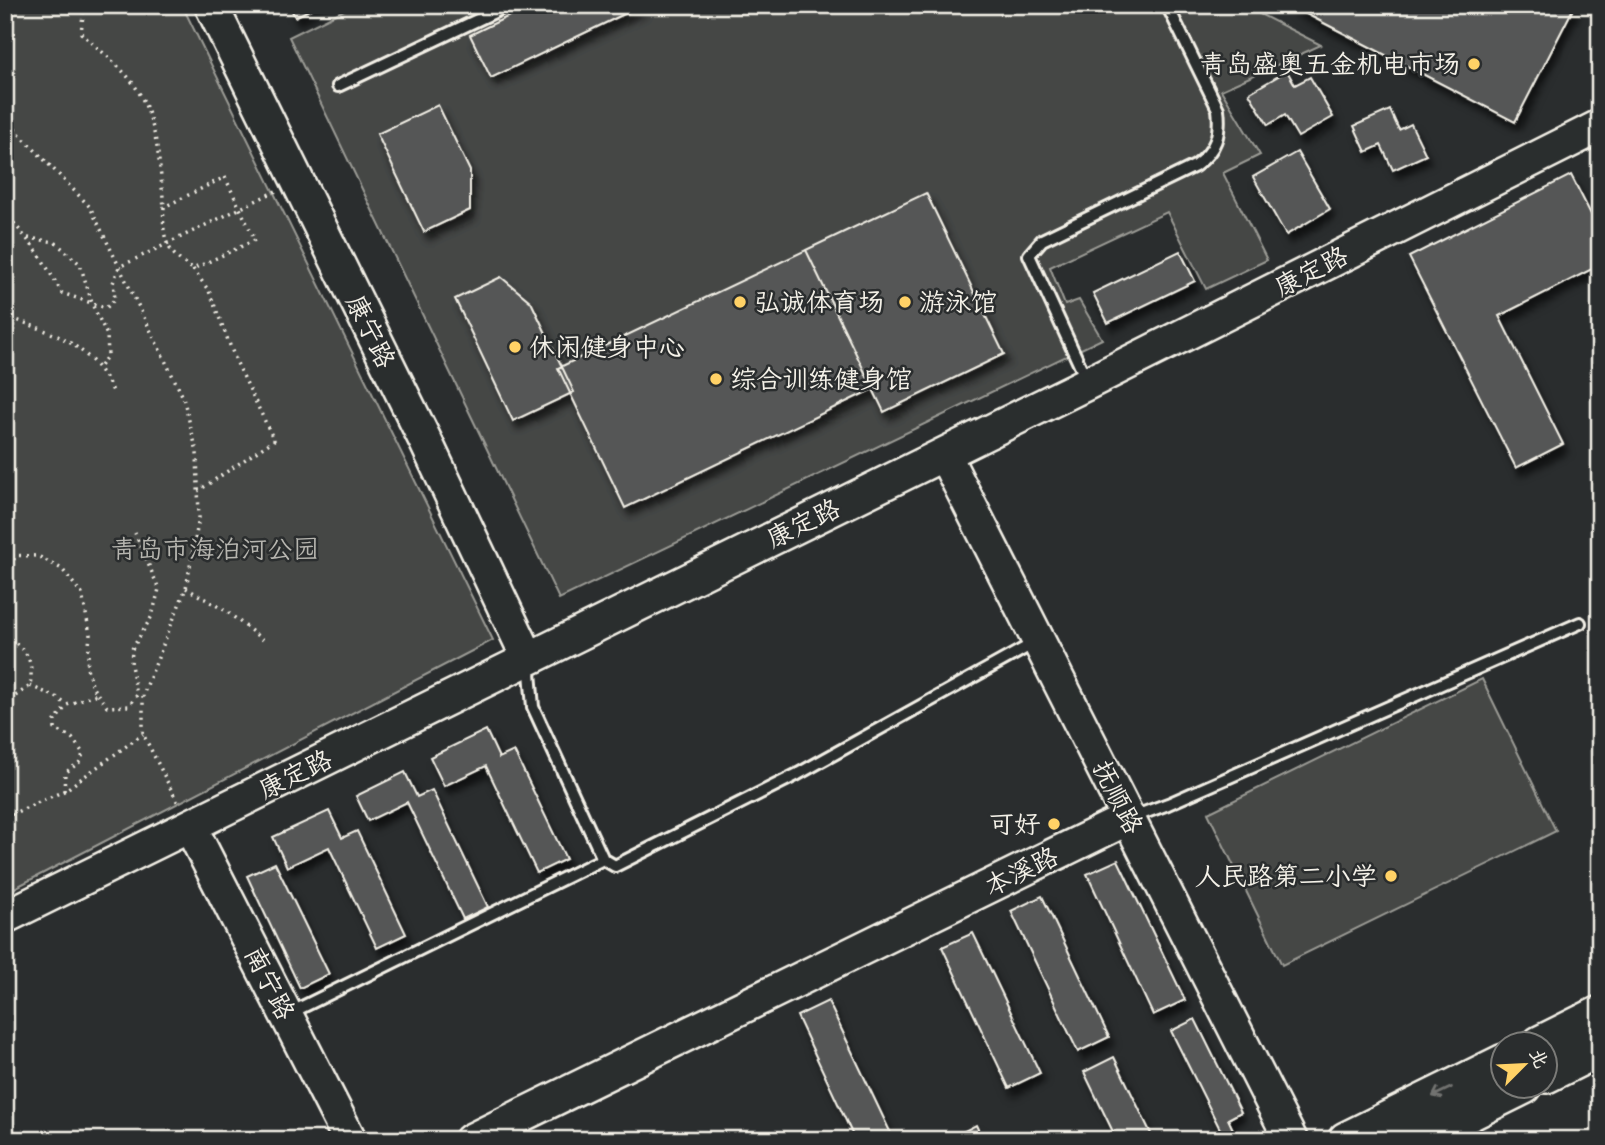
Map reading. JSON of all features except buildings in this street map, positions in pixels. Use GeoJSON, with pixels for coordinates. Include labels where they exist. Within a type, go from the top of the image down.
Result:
{"type":"FeatureCollection","features":[{"type":"Feature","properties":{"kind":"main road"},"geometry":{"type":"LineString","coordinates":[[1560,1034],[1600,1014]]}},
{"type":"Feature","properties":{"kind":"main road"},"geometry":{"type":"LineString","coordinates":[[1560,1068],[1600,1048]]}},
{"type":"Feature","properties":{"kind":"main road"},"geometry":{"type":"LineString","coordinates":[[1346,1140],[1490,1068]]}},
{"type":"Feature","properties":{"kind":"main road"},"geometry":{"type":"LineString","coordinates":[[1415,1140],[1496,1100]]}},
{"type":"Feature","properties":{"kind":"street","name":"康宁路"},"geometry":{"type":"LineString","coordinates":[[211,5],[424,438],[528,658]]}},
{"type":"Feature","properties":{"kind":"street","name":"康定路"},"geometry":{"type":"LineString","coordinates":[[5,917],[1088,383],[1600,126]]}},
{"type":"Feature","properties":{"kind":"street","name":"抚顺路"},"geometry":{"type":"LineString","coordinates":[[944,454],[1292,1140]]}},
{"type":"Feature","properties":{"kind":"street","name":"本溪路"},"geometry":{"type":"LineString","coordinates":[[471,1140],[1129,818]]}},
{"type":"Feature","properties":{"kind":"street","name":"南宁路"},"geometry":{"type":"LineString","coordinates":[[190,825],[350,1140]]}},
{"type":"Feature","properties":{"kind":"lane"},"geometry":{"type":"LineString","coordinates":[[338,86],[509,5]]}},
{"type":"Feature","properties":{"kind":"lane"},"geometry":{"type":"LineString","coordinates":[[1088,383],[1029,255],[1042,240],[1195,166],[1215,147],[1220,124],[1218,109],[1167,5]]}},
{"type":"Feature","properties":{"kind":"lane","name":"本溪路"},"geometry":{"type":"LineString","coordinates":[[1129,818],[1168,804],[1580,623]]}},
{"type":"Feature","properties":{"kind":"lane"},"geometry":{"type":"LineString","coordinates":[[528,658],[533,707],[603,859],[615,866],[774,786],[1039,640]]}},
{"type":"Feature","properties":{"kind":"lane"},"geometry":{"type":"LineString","coordinates":[[286,1015],[603,859]]}},
{"type":"Feature","properties":{"kind":"path"},"geometry":{"type":"LineString","coordinates":[[84,5],[81,33],[129,78],[146,107],[158,148],[164,206],[162,231],[175,258],[193,269],[209,291],[236,361],[274,440],[198,491]]}},
{"type":"Feature","properties":{"kind":"path"},"geometry":{"type":"LineString","coordinates":[[5,120],[90,207],[183,397],[197,452],[199,518],[186,588],[143,695],[143,734],[190,825]]}},
{"type":"Feature","properties":{"kind":"path"},"geometry":{"type":"LineString","coordinates":[[5,136],[20,134]]}},
{"type":"Feature","properties":{"kind":"path"},"geometry":{"type":"LineString","coordinates":[[164,206],[225,177],[255,240],[193,269]]}},
{"type":"Feature","properties":{"kind":"path"},"geometry":{"type":"LineString","coordinates":[[5,212],[62,293],[106,309],[113,303],[113,283],[119,267],[296,181]]}},
{"type":"Feature","properties":{"kind":"path"},"geometry":{"type":"LineString","coordinates":[[25,237],[55,242],[80,264],[109,345],[108,355],[100,366]]}},
{"type":"Feature","properties":{"kind":"path"},"geometry":{"type":"LineString","coordinates":[[5,316],[62,337],[100,366],[114,393]]}},
{"type":"Feature","properties":{"kind":"path"},"geometry":{"type":"LineString","coordinates":[[5,555],[38,556],[62,569],[82,594],[90,634],[87,668],[97,694],[107,706],[117,709],[129,706],[137,695],[131,665],[132,649],[152,616],[159,589],[135,533]]}},
{"type":"Feature","properties":{"kind":"path"},"geometry":{"type":"LineString","coordinates":[[5,579],[15,557]]}},
{"type":"Feature","properties":{"kind":"path"},"geometry":{"type":"LineString","coordinates":[[186,588],[226,611],[263,640]]}},
{"type":"Feature","properties":{"kind":"path"},"geometry":{"type":"LineString","coordinates":[[5,635],[29,654],[32,668],[30,686],[5,703]]}},
{"type":"Feature","properties":{"kind":"path"},"geometry":{"type":"LineString","coordinates":[[30,686],[67,705]]}},
{"type":"Feature","properties":{"kind":"path"},"geometry":{"type":"LineString","coordinates":[[64,791],[65,773],[81,761],[83,754],[72,738],[55,729],[55,721],[67,705],[97,694]]}},
{"type":"Feature","properties":{"kind":"path"},"geometry":{"type":"LineString","coordinates":[[5,817],[64,791],[143,734]]}},
{"type":"Feature","properties":{"kind":"green space","name":"青岛市海泊河公园"},"geometry":{"type":"Polygon","coordinates":[[[5,5],[182,5],[493,640],[5,893],[5,5]]]}},
{"type":"Feature","properties":{"kind":"green space","name":"弘诚体育场"},"geometry":{"type":"Polygon","coordinates":[[[354,5],[1242,5],[1321,45],[1221,90],[1260,155],[1223,173],[1267,260],[1206,289],[1167,212],[1050,267],[1065,305],[1079,300],[1102,339],[559,599],[289,37],[354,5]]]}},
{"type":"Feature","properties":{"kind":"green space"},"geometry":{"type":"Polygon","coordinates":[[[1482,679],[1556,831],[1282,965],[1208,813],[1482,679]]]}},
{"type":"Feature","properties":{"kind":"place","name":"青岛盛奥五金机电市场"},"geometry":{"type":"Point","coordinates":[1474,64]}},
{"type":"Feature","properties":{"kind":"place","name":"弘诚体育场"},"geometry":{"type":"Point","coordinates":[740,302]}},
{"type":"Feature","properties":{"kind":"place","name":"游泳馆"},"geometry":{"type":"Point","coordinates":[905,302]}},
{"type":"Feature","properties":{"kind":"place","name":"休闲健身中心"},"geometry":{"type":"Point","coordinates":[515,347]}},
{"type":"Feature","properties":{"kind":"place","name":"综合训练健身馆"},"geometry":{"type":"Point","coordinates":[716,379]}},
{"type":"Feature","properties":{"kind":"place","name":"可好"},"geometry":{"type":"Point","coordinates":[1054,824]}},
{"type":"Feature","properties":{"kind":"place","name":"人民路第二小学"},"geometry":{"type":"Point","coordinates":[1391,876]}}]}
